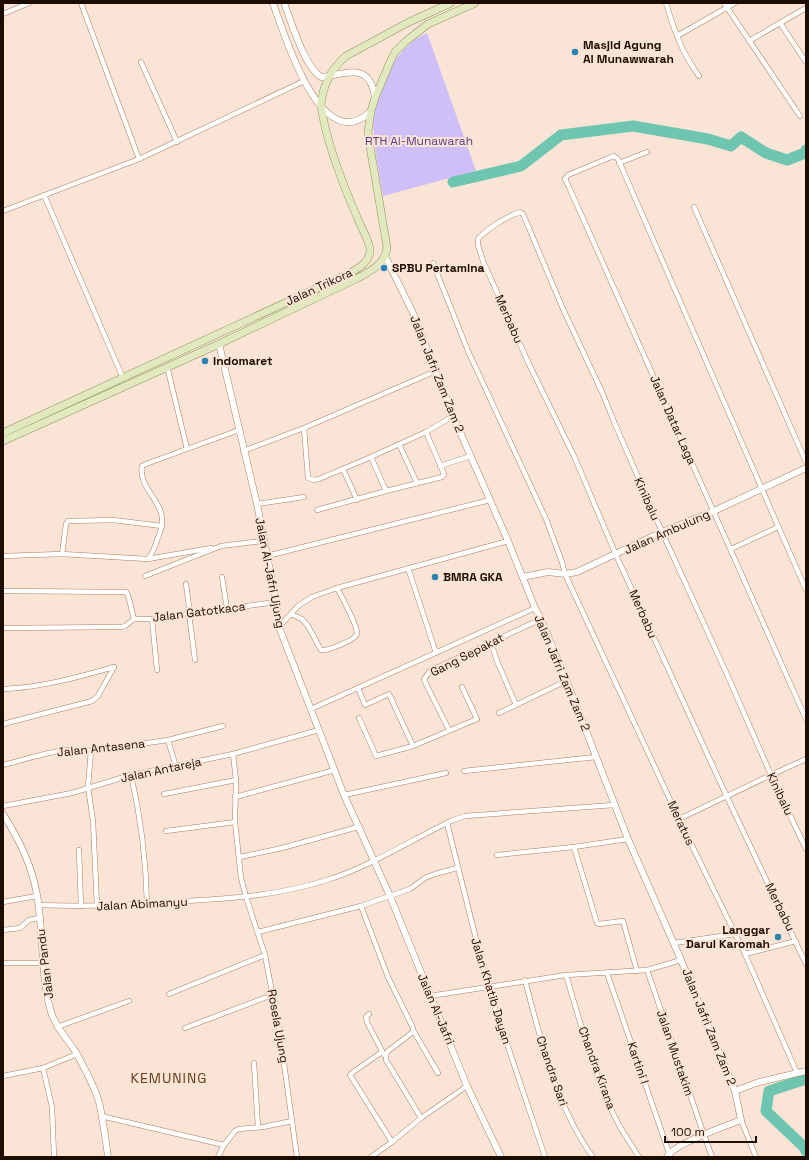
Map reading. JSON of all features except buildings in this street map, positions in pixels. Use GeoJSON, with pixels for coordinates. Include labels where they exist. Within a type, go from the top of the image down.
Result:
{"type":"FeatureCollection","features":[{"type":"Feature","properties":{"kind":"main road","name":"Jalan Trikora"},"geometry":{"type":"LineString","coordinates":[[3,433],[361,267],[369,256],[369,244],[332,151],[321,105],[328,76],[337,63],[346,56],[409,22],[451,3]]}},
{"type":"Feature","properties":{"kind":"main road"},"geometry":{"type":"LineString","coordinates":[[385,256],[387,247],[368,131],[371,111],[375,98],[395,52],[406,41],[428,24],[475,3]]}},
{"type":"Feature","properties":{"kind":"main road","name":"Jalan Trikora"},"geometry":{"type":"LineString","coordinates":[[3,441],[167,366],[219,344],[369,272],[377,267],[385,256]]}},
{"type":"Feature","properties":{"kind":"main road"},"geometry":{"type":"LineString","coordinates":[[272,309],[276,317]]}},
{"type":"Feature","properties":{"kind":"main road"},"geometry":{"type":"LineString","coordinates":[[260,315],[264,322]]}},
{"type":"Feature","properties":{"kind":"street"},"geometry":{"type":"LineString","coordinates":[[3,14],[30,3]]}},
{"type":"Feature","properties":{"kind":"street"},"geometry":{"type":"LineString","coordinates":[[81,3],[139,159]]}},
{"type":"Feature","properties":{"kind":"street"},"geometry":{"type":"LineString","coordinates":[[273,3],[304,81],[311,94],[332,116],[343,121],[358,120],[365,117],[371,111]]}},
{"type":"Feature","properties":{"kind":"street"},"geometry":{"type":"LineString","coordinates":[[284,3],[308,62],[317,74],[321,77],[341,72],[356,72],[363,75],[372,83],[375,98]]}},
{"type":"Feature","properties":{"kind":"street"},"geometry":{"type":"LineString","coordinates":[[666,3],[686,57],[699,76]]}},
{"type":"Feature","properties":{"kind":"street"},"geometry":{"type":"LineString","coordinates":[[724,3],[800,116]]}},
{"type":"Feature","properties":{"kind":"street"},"geometry":{"type":"LineString","coordinates":[[677,36],[735,3]]}},
{"type":"Feature","properties":{"kind":"street"},"geometry":{"type":"LineString","coordinates":[[749,41],[806,8]]}},
{"type":"Feature","properties":{"kind":"street"},"geometry":{"type":"LineString","coordinates":[[780,23],[806,62]]}},
{"type":"Feature","properties":{"kind":"street"},"geometry":{"type":"LineString","coordinates":[[141,62],[177,142]]}},
{"type":"Feature","properties":{"kind":"street"},"geometry":{"type":"LineString","coordinates":[[3,211],[139,159],[304,81]]}},
{"type":"Feature","properties":{"kind":"street"},"geometry":{"type":"LineString","coordinates":[[647,152],[619,163],[806,590]]}},
{"type":"Feature","properties":{"kind":"street","name":"Jalan Datar Laga"},"geometry":{"type":"LineString","coordinates":[[619,163],[616,157],[611,157],[568,175],[565,179],[806,718]]}},
{"type":"Feature","properties":{"kind":"street"},"geometry":{"type":"LineString","coordinates":[[44,195],[123,378]]}},
{"type":"Feature","properties":{"kind":"street"},"geometry":{"type":"LineString","coordinates":[[694,207],[806,462]]}},
{"type":"Feature","properties":{"kind":"street","name":"Merbabu"},"geometry":{"type":"LineString","coordinates":[[521,213],[513,215],[484,233],[478,239],[478,245],[483,261],[528,362],[574,456],[616,555],[727,797],[806,964]]}},
{"type":"Feature","properties":{"kind":"street","name":"Kinibalu"},"geometry":{"type":"LineString","coordinates":[[521,213],[523,214],[563,309],[602,392],[617,431],[662,532],[771,775],[806,849]]}},
{"type":"Feature","properties":{"kind":"street","name":"Jalan Jafri Zam Zam 2"},"geometry":{"type":"LineString","coordinates":[[385,256],[413,313],[453,416],[541,619],[614,805],[681,960],[735,1091],[742,1120]]}},
{"type":"Feature","properties":{"kind":"street","name":"Meratus"},"geometry":{"type":"LineString","coordinates":[[433,264],[468,351],[546,519],[565,574],[679,819],[745,954],[797,1073]]}},
{"type":"Feature","properties":{"kind":"street","name":"Jalan Al-Jafri Ujung"},"geometry":{"type":"LineString","coordinates":[[219,344],[256,504],[276,602],[279,627],[344,795],[373,861]]}},
{"type":"Feature","properties":{"kind":"street"},"geometry":{"type":"LineString","coordinates":[[167,366],[186,449]]}},
{"type":"Feature","properties":{"kind":"street"},"geometry":{"type":"LineString","coordinates":[[243,451],[304,428],[436,371]]}},
{"type":"Feature","properties":{"kind":"street"},"geometry":{"type":"LineString","coordinates":[[304,428],[308,478],[319,480],[426,432],[453,416]]}},
{"type":"Feature","properties":{"kind":"street"},"geometry":{"type":"LineString","coordinates":[[148,559],[152,554],[162,526],[162,512],[142,477],[142,466],[239,430]]}},
{"type":"Feature","properties":{"kind":"street"},"geometry":{"type":"LineString","coordinates":[[317,510],[443,476],[444,474],[426,432]]}},
{"type":"Feature","properties":{"kind":"street"},"geometry":{"type":"LineString","coordinates":[[399,444],[417,483]]}},
{"type":"Feature","properties":{"kind":"street"},"geometry":{"type":"LineString","coordinates":[[371,456],[386,491]]}},
{"type":"Feature","properties":{"kind":"street"},"geometry":{"type":"LineString","coordinates":[[440,466],[471,456]]}},
{"type":"Feature","properties":{"kind":"street","name":"Jalan Ambulung"},"geometry":{"type":"LineString","coordinates":[[523,577],[548,572],[565,574],[578,572],[662,532],[714,511],[806,468]]}},
{"type":"Feature","properties":{"kind":"street"},"geometry":{"type":"LineString","coordinates":[[343,469],[357,500]]}},
{"type":"Feature","properties":{"kind":"street"},"geometry":{"type":"LineString","coordinates":[[256,504],[304,497]]}},
{"type":"Feature","properties":{"kind":"street"},"geometry":{"type":"LineString","coordinates":[[267,556],[490,500]]}},
{"type":"Feature","properties":{"kind":"street"},"geometry":{"type":"LineString","coordinates":[[62,554],[66,524],[68,521],[113,520],[162,526]]}},
{"type":"Feature","properties":{"kind":"street"},"geometry":{"type":"LineString","coordinates":[[731,549],[778,527]]}},
{"type":"Feature","properties":{"kind":"street"},"geometry":{"type":"LineString","coordinates":[[279,627],[298,606],[312,597],[337,588],[508,540]]}},
{"type":"Feature","properties":{"kind":"street"},"geometry":{"type":"LineString","coordinates":[[3,556],[62,554],[148,559],[221,546],[263,541]]}},
{"type":"Feature","properties":{"kind":"street"},"geometry":{"type":"LineString","coordinates":[[144,576],[221,546]]}},
{"type":"Feature","properties":{"kind":"street"},"geometry":{"type":"LineString","coordinates":[[408,568],[436,653]]}},
{"type":"Feature","properties":{"kind":"street"},"geometry":{"type":"LineString","coordinates":[[222,577],[227,609]]}},
{"type":"Feature","properties":{"kind":"street"},"geometry":{"type":"LineString","coordinates":[[186,584],[195,660]]}},
{"type":"Feature","properties":{"kind":"street"},"geometry":{"type":"LineString","coordinates":[[291,614],[302,619],[308,626],[321,650],[330,649],[352,639],[356,634],[355,627],[337,588]]}},
{"type":"Feature","properties":{"kind":"street"},"geometry":{"type":"LineString","coordinates":[[3,591],[126,592],[134,619],[125,626],[3,628]]}},
{"type":"Feature","properties":{"kind":"street","name":"Jalan Gatotkaca"},"geometry":{"type":"LineString","coordinates":[[134,619],[152,619],[276,602]]}},
{"type":"Feature","properties":{"kind":"street"},"geometry":{"type":"LineString","coordinates":[[311,709],[535,608]]}},
{"type":"Feature","properties":{"kind":"street"},"geometry":{"type":"LineString","coordinates":[[152,619],[157,670]]}},
{"type":"Feature","properties":{"kind":"street","name":"Gang Sepakat"},"geometry":{"type":"LineString","coordinates":[[449,730],[424,679],[430,671],[541,619]]}},
{"type":"Feature","properties":{"kind":"street"},"geometry":{"type":"LineString","coordinates":[[491,643],[516,705]]}},
{"type":"Feature","properties":{"kind":"street"},"geometry":{"type":"LineString","coordinates":[[3,689],[15,689],[45,684],[114,667],[98,696],[92,701],[3,724]]}},
{"type":"Feature","properties":{"kind":"street"},"geometry":{"type":"LineString","coordinates":[[499,713],[566,681]]}},
{"type":"Feature","properties":{"kind":"street"},"geometry":{"type":"LineString","coordinates":[[359,718],[376,756],[413,746],[477,719],[462,687]]}},
{"type":"Feature","properties":{"kind":"street"},"geometry":{"type":"LineString","coordinates":[[358,688],[364,705],[389,694],[413,746]]}},
{"type":"Feature","properties":{"kind":"street","name":"Jalan Antasena"},"geometry":{"type":"LineString","coordinates":[[3,765],[78,749],[91,751],[168,740],[222,726]]}},
{"type":"Feature","properties":{"kind":"street","name":"Jalan Antareja"},"geometry":{"type":"LineString","coordinates":[[3,806],[72,793],[131,775],[176,767],[233,754],[319,730]]}},
{"type":"Feature","properties":{"kind":"street"},"geometry":{"type":"LineString","coordinates":[[168,740],[176,767]]}},
{"type":"Feature","properties":{"kind":"street"},"geometry":{"type":"LineString","coordinates":[[91,751],[88,787],[93,821],[97,906]]}},
{"type":"Feature","properties":{"kind":"street","name":"Rosela Ujung"},"geometry":{"type":"LineString","coordinates":[[233,754],[236,780],[235,822],[242,878],[246,897],[265,955],[280,1035],[296,1157]]}},
{"type":"Feature","properties":{"kind":"street"},"geometry":{"type":"LineString","coordinates":[[464,771],[596,757]]}},
{"type":"Feature","properties":{"kind":"street"},"geometry":{"type":"LineString","coordinates":[[679,819],[806,759]]}},
{"type":"Feature","properties":{"kind":"street"},"geometry":{"type":"LineString","coordinates":[[235,796],[335,770]]}},
{"type":"Feature","properties":{"kind":"street"},"geometry":{"type":"LineString","coordinates":[[344,795],[446,773]]}},
{"type":"Feature","properties":{"kind":"street"},"geometry":{"type":"LineString","coordinates":[[131,775],[136,797],[146,865],[147,904]]}},
{"type":"Feature","properties":{"kind":"street"},"geometry":{"type":"LineString","coordinates":[[164,794],[236,780]]}},
{"type":"Feature","properties":{"kind":"street","name":"Jalan Abimanyu"},"geometry":{"type":"LineString","coordinates":[[38,905],[97,906],[147,904],[246,897],[290,891],[328,880],[373,861],[446,823],[465,816],[614,805]]}},
{"type":"Feature","properties":{"kind":"street","name":"Jalan Pandu"},"geometry":{"type":"LineString","coordinates":[[3,814],[13,829],[25,853],[34,880],[37,896],[47,997],[52,1015],[58,1027],[77,1054],[94,1088],[100,1105],[108,1157]]}},
{"type":"Feature","properties":{"kind":"street"},"geometry":{"type":"LineString","coordinates":[[166,831],[235,822]]}},
{"type":"Feature","properties":{"kind":"street","name":"Jalan Khatib Dayan"},"geometry":{"type":"LineString","coordinates":[[446,823],[488,987],[545,1157]]}},
{"type":"Feature","properties":{"kind":"street"},"geometry":{"type":"LineString","coordinates":[[240,857],[282,848],[358,827]]}},
{"type":"Feature","properties":{"kind":"street"},"geometry":{"type":"LineString","coordinates":[[497,855],[574,847],[628,839]]}},
{"type":"Feature","properties":{"kind":"street"},"geometry":{"type":"LineString","coordinates":[[574,847],[597,923],[623,921],[637,971]]}},
{"type":"Feature","properties":{"kind":"street"},"geometry":{"type":"LineString","coordinates":[[78,850],[81,906]]}},
{"type":"Feature","properties":{"kind":"street","name":"Jalan Al-Jafri"},"geometry":{"type":"LineString","coordinates":[[373,861],[390,896],[468,1086],[501,1157]]}},
{"type":"Feature","properties":{"kind":"street"},"geometry":{"type":"LineString","coordinates":[[258,932],[361,906],[410,889],[425,878],[435,874],[457,868]]}},
{"type":"Feature","properties":{"kind":"street"},"geometry":{"type":"LineString","coordinates":[[3,902],[37,896]]}},
{"type":"Feature","properties":{"kind":"street"},"geometry":{"type":"LineString","coordinates":[[361,906],[388,977],[413,1030],[438,1073]]}},
{"type":"Feature","properties":{"kind":"street"},"geometry":{"type":"LineString","coordinates":[[3,930],[20,928],[28,920],[39,918]]}},
{"type":"Feature","properties":{"kind":"street"},"geometry":{"type":"LineString","coordinates":[[674,944],[735,934]]}},
{"type":"Feature","properties":{"kind":"street"},"geometry":{"type":"LineString","coordinates":[[745,954],[796,941]]}},
{"type":"Feature","properties":{"kind":"street"},"geometry":{"type":"LineString","coordinates":[[169,994],[265,955]]}},
{"type":"Feature","properties":{"kind":"street"},"geometry":{"type":"LineString","coordinates":[[430,996],[525,980],[566,975],[647,970],[681,960]]}},
{"type":"Feature","properties":{"kind":"street"},"geometry":{"type":"LineString","coordinates":[[3,963],[44,963]]}},
{"type":"Feature","properties":{"kind":"street","name":"Jalan Mustakim"},"geometry":{"type":"LineString","coordinates":[[647,970],[712,1157]]}},
{"type":"Feature","properties":{"kind":"street","name":"Kartini I"},"geometry":{"type":"LineString","coordinates":[[607,973],[669,1156]]}},
{"type":"Feature","properties":{"kind":"street","name":"Chandra Kirana"},"geometry":{"type":"LineString","coordinates":[[566,975],[604,1095],[620,1127],[639,1157]]}},
{"type":"Feature","properties":{"kind":"street","name":"Chandra Sari"},"geometry":{"type":"LineString","coordinates":[[525,980],[538,1031],[566,1113],[580,1139],[593,1157]]}},
{"type":"Feature","properties":{"kind":"street"},"geometry":{"type":"LineString","coordinates":[[185,1028],[272,994]]}},
{"type":"Feature","properties":{"kind":"street"},"geometry":{"type":"LineString","coordinates":[[58,1027],[129,1001]]}},
{"type":"Feature","properties":{"kind":"street"},"geometry":{"type":"LineString","coordinates":[[369,1014],[366,1017],[367,1022],[384,1054],[387,1063],[421,1118]]}},
{"type":"Feature","properties":{"kind":"street"},"geometry":{"type":"LineString","coordinates":[[392,1142],[350,1075],[384,1054],[413,1030]]}},
{"type":"Feature","properties":{"kind":"street"},"geometry":{"type":"LineString","coordinates":[[3,1076],[43,1068],[77,1054]]}},
{"type":"Feature","properties":{"kind":"street"},"geometry":{"type":"LineString","coordinates":[[254,1063],[258,1127]]}},
{"type":"Feature","properties":{"kind":"street"},"geometry":{"type":"LineString","coordinates":[[43,1068],[52,1107],[54,1157]]}},
{"type":"Feature","properties":{"kind":"street"},"geometry":{"type":"LineString","coordinates":[[735,1091],[759,1082],[806,1071]]}},
{"type":"Feature","properties":{"kind":"street"},"geometry":{"type":"LineString","coordinates":[[371,1157],[421,1118],[468,1086]]}},
{"type":"Feature","properties":{"kind":"street"},"geometry":{"type":"LineString","coordinates":[[101,1116],[224,1145]]}},
{"type":"Feature","properties":{"kind":"street"},"geometry":{"type":"LineString","coordinates":[[669,1156],[683,1144],[742,1120],[756,1157]]}},
{"type":"Feature","properties":{"kind":"street"},"geometry":{"type":"LineString","coordinates":[[218,1157],[224,1145],[235,1131],[246,1127],[258,1127],[292,1121]]}},
{"type":"Feature","properties":{"kind":"green space","name":"RTH Al-Munawarah"},"geometry":{"type":"Polygon","coordinates":[[[427,33],[476,171],[383,196],[376,155],[372,116],[378,96],[393,63],[404,49],[415,39],[427,33]]]}},
{"type":"Feature","properties":{"kind":"waterway"},"geometry":{"type":"LineString","coordinates":[[453,182],[521,166],[561,135],[633,126],[708,139],[731,146],[741,137],[766,153],[787,160],[805,153],[806,150]]}},
{"type":"Feature","properties":{"kind":"waterway"},"geometry":{"type":"LineString","coordinates":[[806,1079],[769,1091],[766,1111],[804,1147],[806,1151]]}},
{"type":"Feature","properties":{"kind":"place","name":"Masjid Agung Al Munawwarah"},"geometry":{"type":"Point","coordinates":[575,52]}},
{"type":"Feature","properties":{"kind":"place","name":"SPBU Pertamina"},"geometry":{"type":"Point","coordinates":[384,268]}},
{"type":"Feature","properties":{"kind":"place","name":"Indomaret"},"geometry":{"type":"Point","coordinates":[205,361]}},
{"type":"Feature","properties":{"kind":"place","name":"BMRA GKA"},"geometry":{"type":"Point","coordinates":[435,577]}},
{"type":"Feature","properties":{"kind":"place","name":"Langgar Darul Karomah"},"geometry":{"type":"Point","coordinates":[778,937]}},
{"type":"Feature","properties":{"kind":"district","name":"KEMUNING"},"geometry":{"type":"Point","coordinates":[169,1078]}}]}
